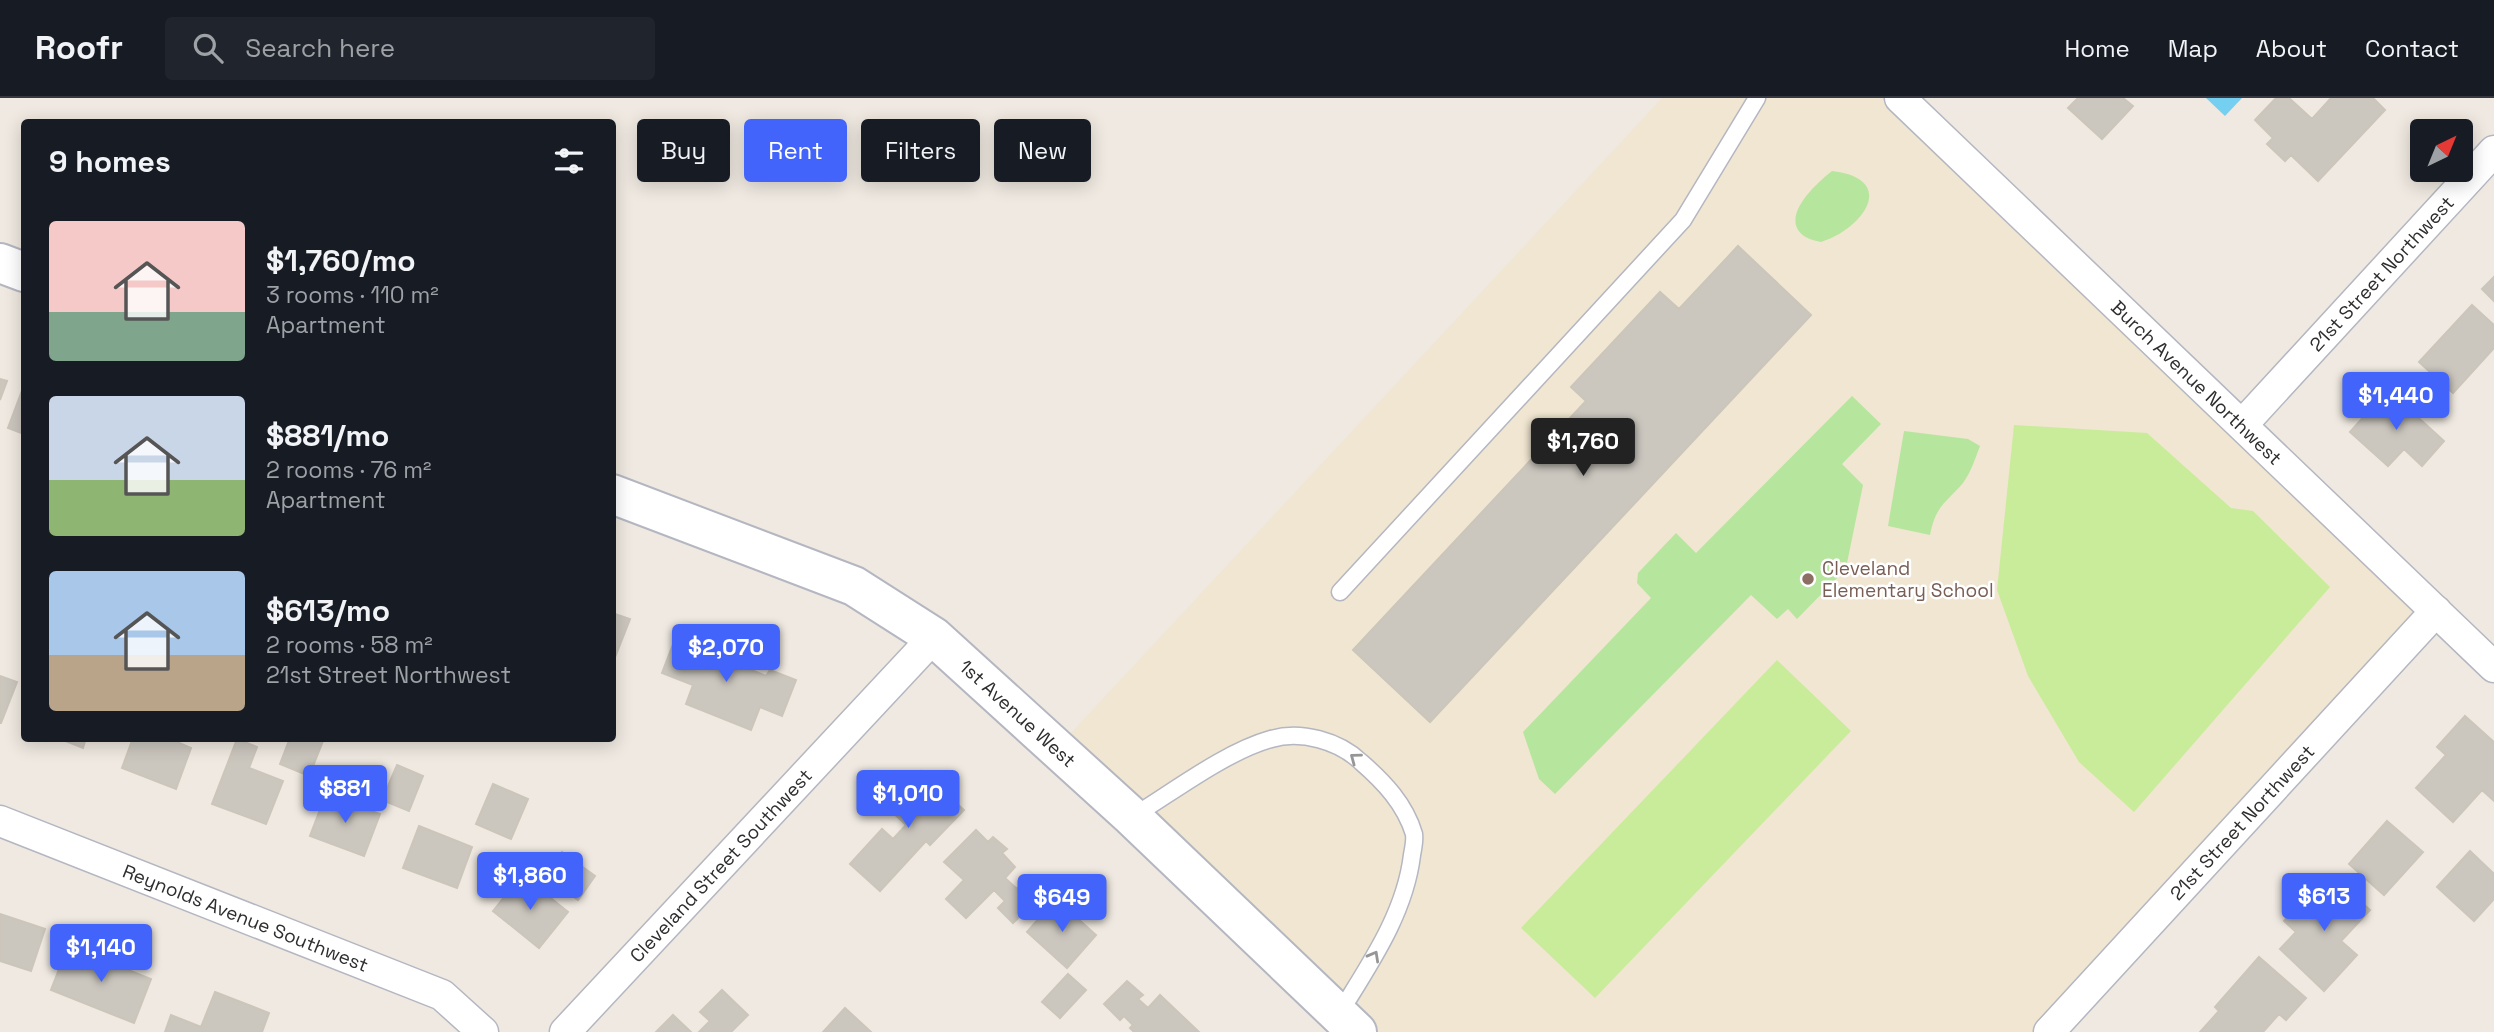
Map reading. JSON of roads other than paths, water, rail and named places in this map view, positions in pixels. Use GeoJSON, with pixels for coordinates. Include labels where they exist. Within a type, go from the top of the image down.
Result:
{"type":"FeatureCollection","features":[{"type":"Feature","properties":{"kind":"street","name":"Burch Avenue Northwest"},"geometry":{"type":"LineString","coordinates":[[1900,98],[2494,667]]}},
{"type":"Feature","properties":{"kind":"street","name":"21st Street Northwest"},"geometry":{"type":"LineString","coordinates":[[2242,425],[2494,151]]}},
{"type":"Feature","properties":{"kind":"street"},"geometry":{"type":"LineString","coordinates":[[0,263],[21,271]]}},
{"type":"Feature","properties":{"kind":"street","name":"1st Avenue West"},"geometry":{"type":"LineString","coordinates":[[616,496],[855,586],[934,637],[1132,817],[1348,1023]]}},
{"type":"Feature","properties":{"kind":"street","name":"21st Street Northwest"},"geometry":{"type":"LineString","coordinates":[[2049,1032],[2435,611]]}},
{"type":"Feature","properties":{"kind":"street","name":"Cleveland Street Southwest"},"geometry":{"type":"LineString","coordinates":[[565,1032],[934,637]]}},
{"type":"Feature","properties":{"kind":"street","name":"Reynolds Avenue Southwest"},"geometry":{"type":"LineString","coordinates":[[0,821],[442,995],[483,1032]]}},
{"type":"Feature","properties":{"kind":"lane"},"geometry":{"type":"LineString","coordinates":[[1340,592],[1683,220],[1757,98]]}},
{"type":"Feature","properties":{"kind":"lane"},"geometry":{"type":"LineString","coordinates":[[1132,817],[1227,758],[1273,738],[1307,737],[1335,744],[1357,758],[1387,786],[1404,811],[1415,837],[1410,873],[1398,910],[1381,942],[1348,1023]]}},
{"type":"Feature","properties":{"kind":"water"},"geometry":{"type":"Polygon","coordinates":[[[2206,98],[2242,98],[2225,116],[2206,98]]]}},
{"type":"Feature","properties":{"kind":"place","name":"Cleveland Elementary School"},"geometry":{"type":"Point","coordinates":[1808,579]}}]}
